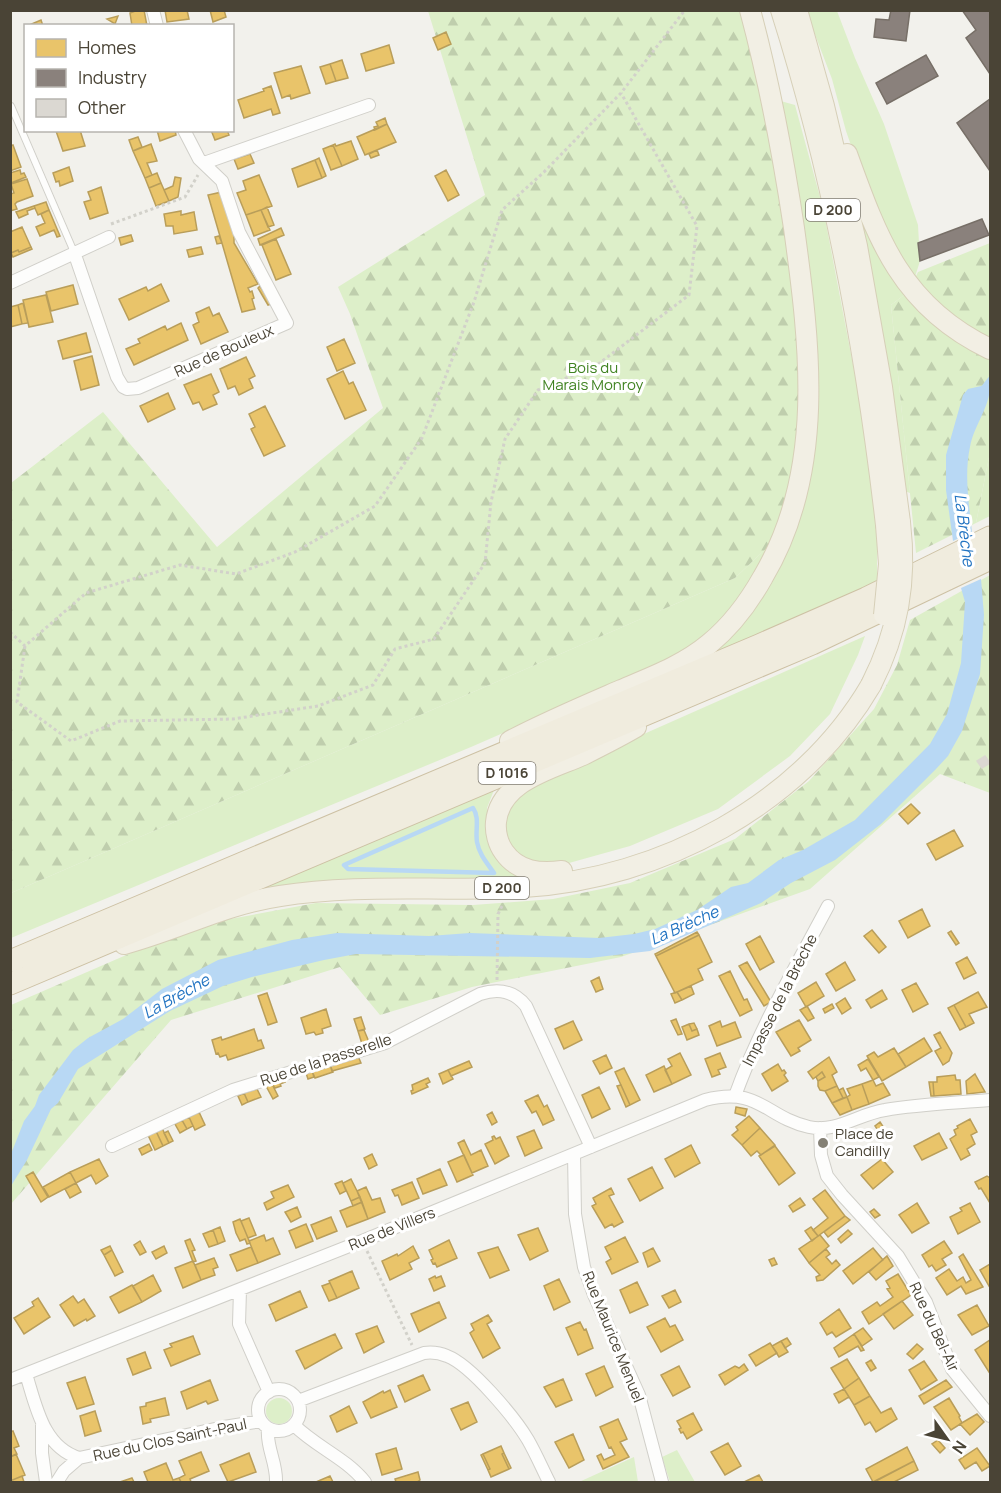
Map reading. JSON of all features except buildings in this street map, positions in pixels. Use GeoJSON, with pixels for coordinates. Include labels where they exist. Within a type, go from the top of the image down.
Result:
{"type":"FeatureCollection","features":[{"type":"Feature","properties":{"kind":"highway","name":"D 1016"},"geometry":{"type":"LineString","coordinates":[[10,984],[820,640],[989,545]]}},
{"type":"Feature","properties":{"kind":"highway","name":"D 1016"},"geometry":{"type":"LineString","coordinates":[[10,961],[759,645],[939,574]]}},
{"type":"Feature","properties":{"kind":"highway"},"geometry":{"type":"LineString","coordinates":[[10,950],[191,885]]}},
{"type":"Feature","properties":{"kind":"main road","name":"D 200"},"geometry":{"type":"LineString","coordinates":[[427,785],[550,721],[654,676],[699,651],[725,629],[751,597],[784,537],[796,497],[806,444],[809,405],[808,351],[801,280],[787,187],[750,10]]}},
{"type":"Feature","properties":{"kind":"main road","name":"D 200"},"geometry":{"type":"LineString","coordinates":[[781,10],[811,116],[847,273],[893,524]]}},
{"type":"Feature","properties":{"kind":"main road","name":"D 200"},"geometry":{"type":"LineString","coordinates":[[72,957],[138,940],[237,905],[280,896],[372,889],[541,886],[600,876],[683,848],[722,828],[772,794],[799,772],[833,737],[852,713],[865,682],[882,625],[893,524],[882,387],[864,284],[844,189],[797,10]]}},
{"type":"Feature","properties":{"kind":"main road","name":"D 200"},"geometry":{"type":"LineString","coordinates":[[814,70],[872,224],[894,267],[920,299],[954,327],[986,347]]}},
{"type":"Feature","properties":{"kind":"main road","name":"D 200"},"geometry":{"type":"LineString","coordinates":[[680,700],[623,735],[530,778],[512,790],[499,808],[495,825],[499,842],[506,855],[518,866],[530,871],[554,872],[614,860],[687,834],[741,802],[790,764],[865,682]]}},
{"type":"Feature","properties":{"kind":"street"},"geometry":{"type":"LineString","coordinates":[[204,163],[369,105]]}},
{"type":"Feature","properties":{"kind":"street","name":"Rue de Bouleux"},"geometry":{"type":"LineString","coordinates":[[74,252],[117,377],[127,389],[138,388],[176,373],[287,323],[239,232],[222,181],[196,154],[185,132]]}},
{"type":"Feature","properties":{"kind":"street"},"geometry":{"type":"LineString","coordinates":[[10,283],[109,237]]}},
{"type":"Feature","properties":{"kind":"street","name":"Impasse de la Brèche"},"geometry":{"type":"LineString","coordinates":[[735,1096],[762,1030],[828,906]]}},
{"type":"Feature","properties":{"kind":"street"},"geometry":{"type":"LineString","coordinates":[[496,991],[516,996],[526,1006],[591,1146]]}},
{"type":"Feature","properties":{"kind":"street","name":"Rue de la Passerelle"},"geometry":{"type":"LineString","coordinates":[[112,1146],[214,1097],[385,1043],[480,994],[496,991]]}},
{"type":"Feature","properties":{"kind":"street","name":"Rue de Villers"},"geometry":{"type":"LineString","coordinates":[[10,1380],[362,1241],[705,1100],[735,1096],[754,1100],[801,1124],[820,1128]]}},
{"type":"Feature","properties":{"kind":"street"},"geometry":{"type":"LineString","coordinates":[[820,1128],[836,1126],[877,1112],[898,1108],[990,1100]]}},
{"type":"Feature","properties":{"kind":"street","name":"Rue du Bel-Air"},"geometry":{"type":"LineString","coordinates":[[820,1128],[824,1170],[832,1184],[898,1256],[926,1302],[952,1369],[990,1416]]}},
{"type":"Feature","properties":{"kind":"street","name":"Rue Maurice Menuel"},"geometry":{"type":"LineString","coordinates":[[574,1154],[575,1214],[584,1267],[594,1296],[639,1395],[662,1482]]}},
{"type":"Feature","properties":{"kind":"street"},"geometry":{"type":"LineString","coordinates":[[240,1290],[239,1324],[269,1392]]}},
{"type":"Feature","properties":{"kind":"street"},"geometry":{"type":"LineString","coordinates":[[298,1401],[414,1356],[424,1353],[440,1353],[454,1359],[469,1371],[515,1420],[549,1482]]}},
{"type":"Feature","properties":{"kind":"street"},"geometry":{"type":"LineString","coordinates":[[26,1374],[42,1424],[63,1452],[79,1458],[64,1471],[57,1482]]}},
{"type":"Feature","properties":{"kind":"street"},"geometry":{"type":"LineString","coordinates":[[278,1389],[287,1390],[298,1401],[300,1414],[294,1425],[282,1431],[265,1425],[259,1415],[261,1399],[269,1392],[278,1389]]}},
{"type":"Feature","properties":{"kind":"street"},"geometry":{"type":"LineString","coordinates":[[42,1424],[46,1482]]}},
{"type":"Feature","properties":{"kind":"street","name":"Rue du Clos Saint-Paul"},"geometry":{"type":"LineString","coordinates":[[79,1458],[224,1427],[265,1425],[275,1466],[276,1482]]}},
{"type":"Feature","properties":{"kind":"street"},"geometry":{"type":"LineString","coordinates":[[294,1425],[308,1438],[352,1468],[365,1482]]}},
{"type":"Feature","properties":{"kind":"lane"},"geometry":{"type":"LineString","coordinates":[[11,106],[74,252]]}},
{"type":"Feature","properties":{"kind":"path"},"geometry":{"type":"LineString","coordinates":[[621,93],[697,226],[689,295],[597,365],[538,390],[505,439],[491,502],[485,563],[434,639],[395,649],[373,685],[318,706],[233,719],[120,721],[71,741],[17,702],[25,646],[86,593],[180,565],[236,574],[295,552],[375,506],[422,438],[474,302],[502,210],[544,172],[621,93],[685,10]]}},
{"type":"Feature","properties":{"kind":"path"},"geometry":{"type":"LineString","coordinates":[[94,243],[109,225],[185,197],[204,163]]}},
{"type":"Feature","properties":{"kind":"path"},"geometry":{"type":"LineString","coordinates":[[10,632],[25,646]]}},
{"type":"Feature","properties":{"kind":"path"},"geometry":{"type":"LineString","coordinates":[[496,991],[498,914],[502,905],[509,898]]}},
{"type":"Feature","properties":{"kind":"path"},"geometry":{"type":"LineString","coordinates":[[362,1241],[413,1347],[414,1356]]}},
{"type":"Feature","properties":{"kind":"green space","name":"Bois du Marais Monroy"},"geometry":{"type":"Polygon","coordinates":[[[428,11],[740,11],[762,95],[792,264],[803,406],[790,496],[772,543],[735,578],[11,893],[11,483],[103,412],[217,547],[383,408],[350,314],[338,287],[485,195],[428,11]]]}},
{"type":"Feature","properties":{"kind":"green space"},"geometry":{"type":"Polygon","coordinates":[[[806,11],[837,11],[884,124],[918,225],[920,261],[914,280],[868,194],[846,131],[832,79],[806,11]]]}},
{"type":"Feature","properties":{"kind":"green space"},"geometry":{"type":"Polygon","coordinates":[[[777,100],[795,105],[823,208],[877,490],[877,584],[719,653],[717,647],[784,552],[777,100]]]}},
{"type":"Feature","properties":{"kind":"green space"},"geometry":{"type":"Polygon","coordinates":[[[853,197],[908,292],[891,305],[910,493],[902,490],[853,197]]]}},
{"type":"Feature","properties":{"kind":"green space"},"geometry":{"type":"Polygon","coordinates":[[[990,243],[990,452],[976,523],[916,553],[891,305],[908,292],[918,272],[990,243]]]}},
{"type":"Feature","properties":{"kind":"green space"},"geometry":{"type":"Polygon","coordinates":[[[990,452],[990,516],[976,523],[990,452]]]}},
{"type":"Feature","properties":{"kind":"green space"},"geometry":{"type":"Polygon","coordinates":[[[772,543],[740,601],[713,633],[683,655],[471,747],[11,938],[11,893],[735,578],[772,543]]]}},
{"type":"Feature","properties":{"kind":"green space"},"geometry":{"type":"Polygon","coordinates":[[[990,575],[990,793],[940,774],[810,889],[621,957],[472,987],[380,1015],[340,967],[171,1020],[11,1204],[11,1005],[147,946],[225,920],[316,903],[473,905],[553,899],[630,883],[735,839],[809,781],[874,709],[897,665],[910,620],[990,575]]]}},
{"type":"Feature","properties":{"kind":"green space"},"geometry":{"type":"Polygon","coordinates":[[[865,636],[830,714],[790,756],[718,809],[630,846],[569,863],[537,866],[515,852],[505,837],[503,811],[540,780],[865,636]]]}},
{"type":"Feature","properties":{"kind":"green space"},"geometry":{"type":"Polygon","coordinates":[[[494,790],[487,808],[487,841],[499,863],[523,877],[313,884],[263,888],[494,790]]]}},
{"type":"Feature","properties":{"kind":"green space"},"geometry":{"type":"Polygon","coordinates":[[[279,1398],[288,1402],[292,1411],[288,1420],[279,1424],[270,1420],[266,1411],[270,1402],[279,1398]]]}},
{"type":"Feature","properties":{"kind":"green space"},"geometry":{"type":"Polygon","coordinates":[[[677,1450],[695,1482],[670,1482],[662,1457],[677,1450]]]}},
{"type":"Feature","properties":{"kind":"green space"},"geometry":{"type":"Polygon","coordinates":[[[634,1457],[638,1482],[579,1482],[634,1457]]]}},
{"type":"Feature","properties":{"kind":"water","name":"La Brèche"},"geometry":{"type":"Polygon","coordinates":[[[990,384],[988,400],[972,439],[968,457],[972,532],[953,541],[946,490],[946,455],[963,395],[968,389],[990,384]]]}},
{"type":"Feature","properties":{"kind":"water","name":"La Brèche"},"geometry":{"type":"Polygon","coordinates":[[[981,579],[984,615],[980,674],[962,731],[948,756],[936,769],[881,824],[835,860],[791,883],[761,903],[650,951],[590,958],[356,954],[252,977],[223,986],[170,1011],[78,1069],[58,1103],[51,1109],[27,1160],[11,1186],[11,1154],[24,1121],[35,1106],[39,1095],[73,1050],[88,1038],[123,1019],[162,989],[218,960],[292,940],[337,933],[429,936],[470,933],[599,938],[634,934],[655,929],[697,910],[731,887],[748,883],[779,860],[803,850],[855,820],[930,744],[947,714],[961,663],[965,602],[961,588],[981,579]]]}},
{"type":"Feature","properties":{"kind":"waterway","name":"La Brèche"},"geometry":{"type":"LineString","coordinates":[[983,388],[990,379]]}},
{"type":"Feature","properties":{"kind":"waterway"},"geometry":{"type":"LineString","coordinates":[[473,808],[476,816],[478,846],[494,873],[348,869],[344,865],[473,808]]}},
{"type":"Feature","properties":{"kind":"place","name":"Place de Candilly"},"geometry":{"type":"Point","coordinates":[823,1143]}}]}
